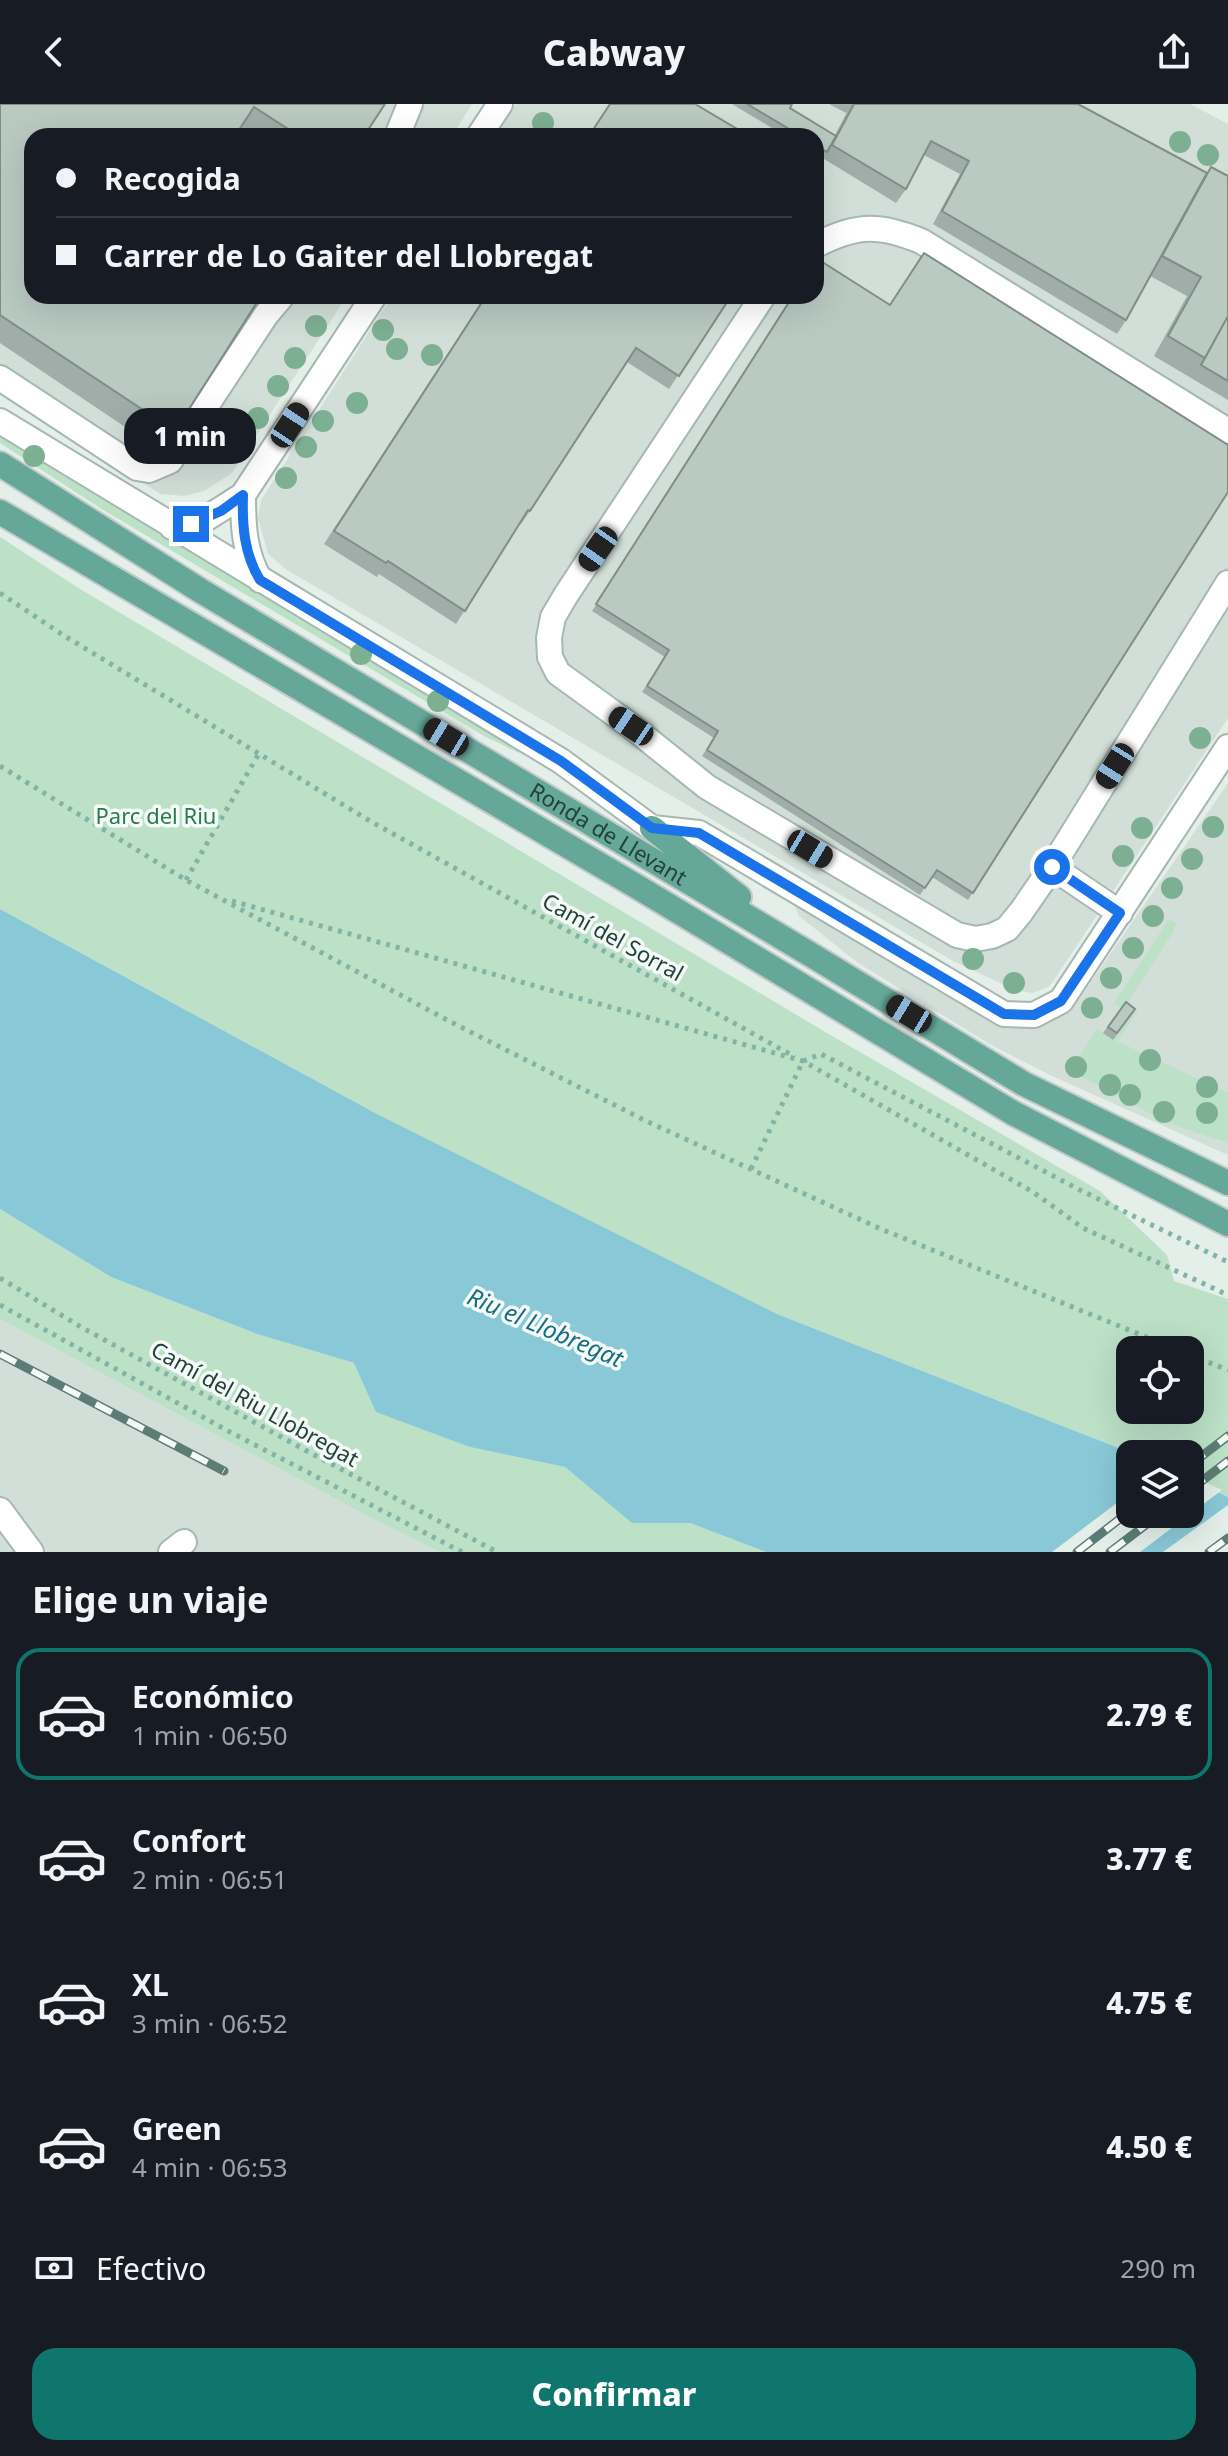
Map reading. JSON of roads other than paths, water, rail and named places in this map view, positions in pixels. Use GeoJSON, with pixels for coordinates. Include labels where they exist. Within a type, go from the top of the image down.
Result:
{"type":"FeatureCollection","features":[{"type":"Feature","properties":{"kind":"main road","name":"Ronda de Llevant"},"geometry":{"type":"LineString","coordinates":[[0,464],[201,591],[1024,1084],[1228,1183]]}},
{"type":"Feature","properties":{"kind":"main road","name":"Ronda de Llevant"},"geometry":{"type":"LineString","coordinates":[[0,512],[641,889],[1013,1113],[1228,1224]]}},
{"type":"Feature","properties":{"kind":"main road"},"geometry":{"type":"LineString","coordinates":[[652,828],[813,956]]}},
{"type":"Feature","properties":{"kind":"main road"},"geometry":{"type":"LineString","coordinates":[[1197,1169],[1228,1173]]}},
{"type":"Feature","properties":{"kind":"street"},"geometry":{"type":"LineString","coordinates":[[400,128],[410,104]]}},
{"type":"Feature","properties":{"kind":"street"},"geometry":{"type":"LineString","coordinates":[[484,128],[500,104]]}},
{"type":"Feature","properties":{"kind":"street"},"geometry":{"type":"LineString","coordinates":[[824,241],[867,228],[892,229],[921,241],[1228,431]]}},
{"type":"Feature","properties":{"kind":"street"},"geometry":{"type":"LineString","coordinates":[[0,378],[137,468],[149,470],[170,461],[275,304]]}},
{"type":"Feature","properties":{"kind":"street"},"geometry":{"type":"LineString","coordinates":[[172,527],[207,518],[243,495],[369,304]]}},
{"type":"Feature","properties":{"kind":"street"},"geometry":{"type":"LineString","coordinates":[[758,304],[553,617],[549,638],[550,657],[558,673],[643,735],[707,787],[957,935],[975,939],[992,936],[1007,929],[1052,867],[1228,583]]}},
{"type":"Feature","properties":{"kind":"street","name":"Ronda de Llevant"},"geometry":{"type":"LineString","coordinates":[[0,421],[561,761],[652,828]]}},
{"type":"Feature","properties":{"kind":"street"},"geometry":{"type":"LineString","coordinates":[[243,495],[245,539],[249,559],[260,580]]}},
{"type":"Feature","properties":{"kind":"street"},"geometry":{"type":"LineString","coordinates":[[652,828],[699,833],[1004,1014],[1034,1015],[1061,1001],[1228,747]]}},
{"type":"Feature","properties":{"kind":"street"},"geometry":{"type":"LineString","coordinates":[[1052,867],[1120,913]]}},
{"type":"Feature","properties":{"kind":"street"},"geometry":{"type":"LineString","coordinates":[[0,1510],[31,1552]]}},
{"type":"Feature","properties":{"kind":"water","name":"Riu el Llobregat"},"geometry":{"type":"Polygon","coordinates":[[[0,909],[377,1114],[777,1314],[1116,1447],[1116,1528],[1204,1528],[1204,1486],[1228,1497],[1228,1552],[766,1552],[690,1523],[632,1523],[565,1467],[470,1447],[376,1412],[354,1363],[257,1334],[111,1277],[0,1209],[0,909]]]}},
{"type":"Feature","properties":{"kind":"railway"},"geometry":{"type":"LineString","coordinates":[[0,1354],[224,1471]]}},
{"type":"Feature","properties":{"kind":"railway"},"geometry":{"type":"LineString","coordinates":[[1204,1454],[1228,1436]]}},
{"type":"Feature","properties":{"kind":"railway"},"geometry":{"type":"LineString","coordinates":[[1204,1479],[1228,1461]]}},
{"type":"Feature","properties":{"kind":"railway"},"geometry":{"type":"LineString","coordinates":[[1077,1552],[1116,1522]]}},
{"type":"Feature","properties":{"kind":"railway"},"geometry":{"type":"LineString","coordinates":[[1110,1552],[1142,1528]]}},
{"type":"Feature","properties":{"kind":"railway"},"geometry":{"type":"LineString","coordinates":[[1209,1552],[1228,1538]]}},
{"type":"Feature","properties":{"kind":"park label","name":"Parc del Riu"},"geometry":{"type":"Point","coordinates":[156,816]}}]}
